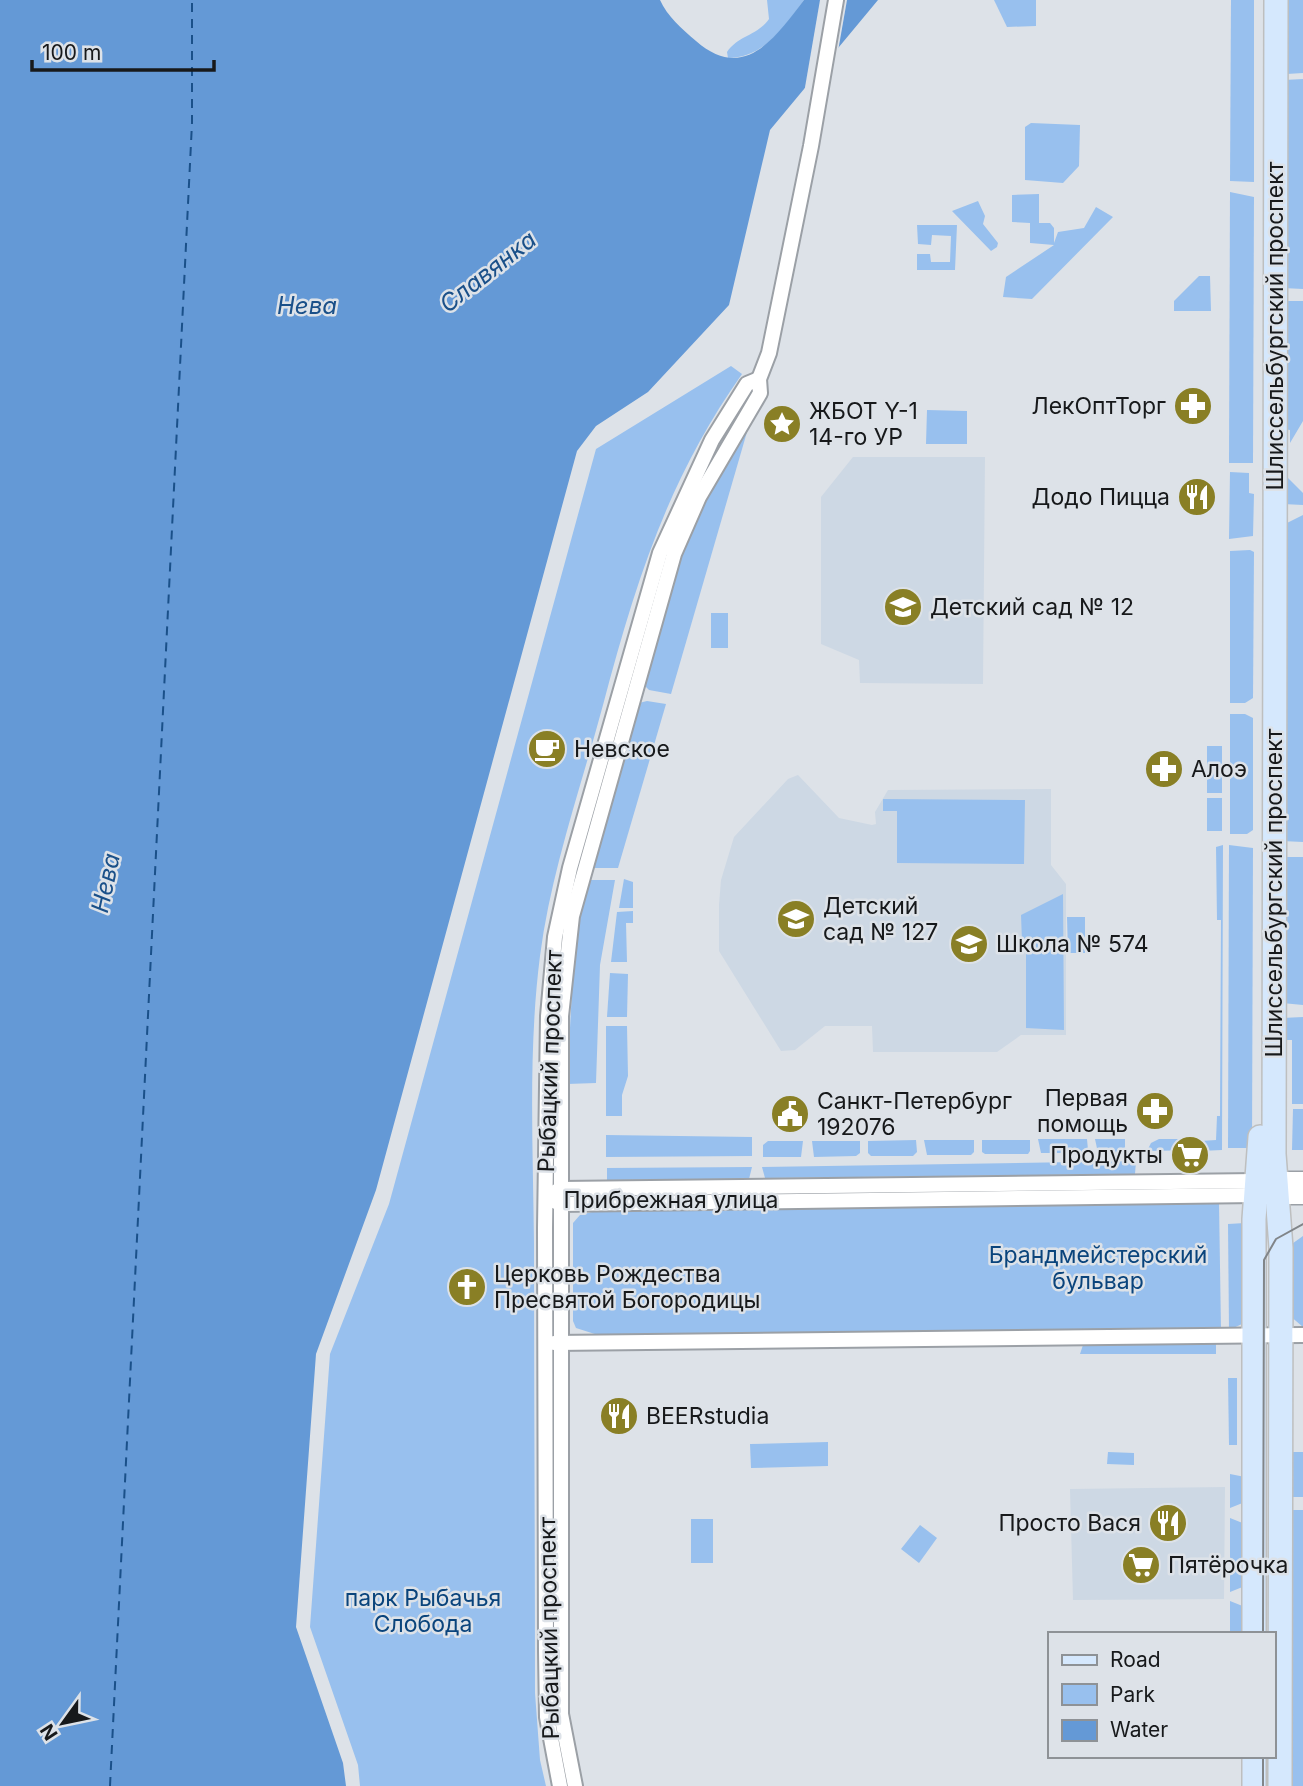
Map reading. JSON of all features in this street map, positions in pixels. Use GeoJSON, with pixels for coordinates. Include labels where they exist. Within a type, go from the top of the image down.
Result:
{"type":"FeatureCollection","features":[{"type":"Feature","properties":{"kind":"main road","name":"Шлиссельбургский проспект"},"geometry":{"type":"LineString","coordinates":[[1262,0],[1267,1188],[1280,1336],[1280,1786]]}},
{"type":"Feature","properties":{"kind":"main road","name":"Шлиссельбургский проспект"},"geometry":{"type":"LineString","coordinates":[[1254,1632],[1254,1336],[1267,1188],[1273,1154],[1276,0]]}},
{"type":"Feature","properties":{"kind":"main road"},"geometry":{"type":"LineString","coordinates":[[1254,1758],[1254,1786]]}},
{"type":"Feature","properties":{"kind":"street","name":"Рыбацкий проспект"},"geometry":{"type":"LineString","coordinates":[[560,1786],[547,1717],[553,1343],[560,1196],[561,1016],[565,962],[575,905],[674,554],[698,497],[760,393],[759,379],[769,353],[811,146],[836,0]]}},
{"type":"Feature","properties":{"kind":"street","name":"Рыбацкий проспект"},"geometry":{"type":"LineString","coordinates":[[575,1786],[561,1714],[553,1343],[546,1197],[552,961],[570,868],[660,553],[712,440],[747,384],[759,379]]}},
{"type":"Feature","properties":{"kind":"street","name":"Прибрежная улица"},"geometry":{"type":"LineString","coordinates":[[546,1197],[1267,1188],[1303,1181]]}},
{"type":"Feature","properties":{"kind":"street","name":"Прибрежная улица"},"geometry":{"type":"LineString","coordinates":[[1267,1188],[1303,1195]]}},
{"type":"Feature","properties":{"kind":"street"},"geometry":{"type":"LineString","coordinates":[[553,1343],[1303,1335]]}},
{"type":"Feature","properties":{"kind":"shaded area","name":"Детский сад № 12"},"geometry":{"type":"Polygon","coordinates":[[[853,457],[985,457],[983,684],[860,683],[859,660],[821,644],[821,497],[853,457]]]}},
{"type":"Feature","properties":{"kind":"shaded area","name":"Школа № 574"},"geometry":{"type":"Polygon","coordinates":[[[798,775],[839,818],[872,825],[876,824],[875,812],[888,790],[1051,789],[1051,865],[1066,884],[1066,1035],[1021,1035],[997,1052],[873,1052],[872,1026],[825,1026],[795,1050],[781,1051],[719,951],[719,905],[721,880],[734,837],[788,779],[798,775]]]}},
{"type":"Feature","properties":{"kind":"shaded area"},"geometry":{"type":"Polygon","coordinates":[[[1225,1487],[1224,1599],[1073,1600],[1070,1489],[1225,1487]]]}},
{"type":"Feature","properties":{"kind":"green space"},"geometry":{"type":"Polygon","coordinates":[[[767,0],[804,0],[781,30],[763,46],[753,52],[728,58],[727,52],[732,46],[759,29],[769,19],[767,0]]]}},
{"type":"Feature","properties":{"kind":"green space"},"geometry":{"type":"Polygon","coordinates":[[[994,0],[1036,0],[1036,26],[1007,27],[994,0]]]}},
{"type":"Feature","properties":{"kind":"green space"},"geometry":{"type":"Polygon","coordinates":[[[1231,0],[1254,0],[1254,182],[1230,181],[1231,0]]]}},
{"type":"Feature","properties":{"kind":"green space"},"geometry":{"type":"Polygon","coordinates":[[[1284,0],[1303,0],[1303,73],[1287,74],[1284,0]]]}},
{"type":"Feature","properties":{"kind":"green space"},"geometry":{"type":"Polygon","coordinates":[[[1303,79],[1303,289],[1283,288],[1284,80],[1303,79]]]}},
{"type":"Feature","properties":{"kind":"green space"},"geometry":{"type":"Polygon","coordinates":[[[1031,123],[1080,125],[1079,166],[1063,183],[1025,180],[1025,127],[1031,123]]]}},
{"type":"Feature","properties":{"kind":"green space"},"geometry":{"type":"Polygon","coordinates":[[[1230,192],[1254,197],[1253,463],[1229,463],[1230,192]]]}},
{"type":"Feature","properties":{"kind":"green space"},"geometry":{"type":"Polygon","coordinates":[[[1039,194],[1039,223],[1050,223],[1054,228],[1054,243],[1058,232],[1084,228],[1096,207],[1113,217],[1032,299],[1003,297],[1006,277],[1054,245],[1030,243],[1030,223],[1012,222],[1012,195],[1039,194]]]}},
{"type":"Feature","properties":{"kind":"green space"},"geometry":{"type":"Polygon","coordinates":[[[978,201],[985,216],[983,224],[998,243],[991,251],[952,211],[978,201]]]}},
{"type":"Feature","properties":{"kind":"green space"},"geometry":{"type":"Polygon","coordinates":[[[917,225],[957,225],[955,270],[917,270],[917,254],[930,254],[931,262],[950,262],[951,236],[932,235],[931,245],[918,244],[917,225]]]}},
{"type":"Feature","properties":{"kind":"green space"},"geometry":{"type":"Polygon","coordinates":[[[1199,276],[1210,276],[1211,311],[1174,311],[1174,301],[1199,276]]]}},
{"type":"Feature","properties":{"kind":"green space"},"geometry":{"type":"Polygon","coordinates":[[[1283,301],[1303,301],[1303,421],[1290,443],[1290,430],[1283,429],[1283,301]]]}},
{"type":"Feature","properties":{"kind":"green space","name":"парк Рыбачья Слобода"},"geometry":{"type":"Polygon","coordinates":[[[731,366],[742,374],[716,413],[674,492],[628,616],[559,861],[540,956],[532,1099],[535,1693],[540,1760],[546,1786],[360,1786],[358,1765],[310,1627],[330,1354],[389,1204],[596,449],[731,366]]]}},
{"type":"Feature","properties":{"kind":"green space"},"geometry":{"type":"Polygon","coordinates":[[[927,410],[967,411],[967,444],[926,444],[927,410]]]}},
{"type":"Feature","properties":{"kind":"green space"},"geometry":{"type":"Polygon","coordinates":[[[749,425],[671,694],[649,690],[644,685],[681,558],[715,481],[749,425]]]}},
{"type":"Feature","properties":{"kind":"green space"},"geometry":{"type":"Polygon","coordinates":[[[1230,472],[1249,473],[1249,493],[1254,494],[1253,536],[1229,539],[1230,472]]]}},
{"type":"Feature","properties":{"kind":"green space"},"geometry":{"type":"Polygon","coordinates":[[[1286,476],[1303,493],[1303,505],[1283,504],[1286,476]]]}},
{"type":"Feature","properties":{"kind":"green space"},"geometry":{"type":"Polygon","coordinates":[[[1303,515],[1303,842],[1282,841],[1283,525],[1303,515]]]}},
{"type":"Feature","properties":{"kind":"green space"},"geometry":{"type":"Polygon","coordinates":[[[1230,551],[1254,552],[1253,698],[1245,703],[1230,703],[1230,551]]]}},
{"type":"Feature","properties":{"kind":"green space"},"geometry":{"type":"Polygon","coordinates":[[[711,613],[728,613],[728,648],[711,648],[711,613]]]}},
{"type":"Feature","properties":{"kind":"green space"},"geometry":{"type":"Polygon","coordinates":[[[647,701],[666,704],[618,868],[593,868],[639,703],[647,701]]]}},
{"type":"Feature","properties":{"kind":"green space"},"geometry":{"type":"Polygon","coordinates":[[[1230,714],[1245,714],[1253,718],[1253,830],[1247,834],[1230,834],[1230,714]]]}},
{"type":"Feature","properties":{"kind":"green space"},"geometry":{"type":"Polygon","coordinates":[[[1207,746],[1222,746],[1222,793],[1207,793],[1207,746]]]}},
{"type":"Feature","properties":{"kind":"green space"},"geometry":{"type":"Polygon","coordinates":[[[1207,798],[1222,798],[1222,831],[1207,831],[1207,798]]]}},
{"type":"Feature","properties":{"kind":"green space"},"geometry":{"type":"Polygon","coordinates":[[[883,799],[1025,800],[1024,864],[897,863],[897,811],[883,811],[883,799]]]}},
{"type":"Feature","properties":{"kind":"green space"},"geometry":{"type":"Polygon","coordinates":[[[1223,845],[1222,1150],[1201,1151],[1200,1141],[1216,1140],[1217,1116],[1220,1116],[1221,920],[1217,920],[1216,847],[1223,845]]]}},
{"type":"Feature","properties":{"kind":"green space"},"geometry":{"type":"Polygon","coordinates":[[[1229,845],[1253,848],[1252,1148],[1228,1148],[1229,845]]]}},
{"type":"Feature","properties":{"kind":"green space"},"geometry":{"type":"Polygon","coordinates":[[[1282,857],[1303,857],[1303,1005],[1282,1003],[1282,857]]]}},
{"type":"Feature","properties":{"kind":"green space"},"geometry":{"type":"Polygon","coordinates":[[[624,879],[633,882],[633,908],[619,908],[624,879]]]}},
{"type":"Feature","properties":{"kind":"green space"},"geometry":{"type":"Polygon","coordinates":[[[590,880],[615,880],[600,965],[596,1083],[567,1084],[575,934],[590,880]]]}},
{"type":"Feature","properties":{"kind":"green space"},"geometry":{"type":"Polygon","coordinates":[[[1063,894],[1064,1030],[1026,1028],[1026,944],[1022,941],[1021,915],[1063,894]]]}},
{"type":"Feature","properties":{"kind":"green space"},"geometry":{"type":"Polygon","coordinates":[[[633,911],[633,923],[626,923],[627,962],[611,962],[617,912],[633,911]]]}},
{"type":"Feature","properties":{"kind":"green space"},"geometry":{"type":"Polygon","coordinates":[[[1067,917],[1085,917],[1085,953],[1068,953],[1067,917]]]}},
{"type":"Feature","properties":{"kind":"green space"},"geometry":{"type":"Polygon","coordinates":[[[610,973],[628,974],[627,1017],[607,1017],[610,973]]]}},
{"type":"Feature","properties":{"kind":"green space"},"geometry":{"type":"Polygon","coordinates":[[[1303,1017],[1303,1104],[1292,1104],[1292,1040],[1282,1040],[1282,1018],[1303,1017]]]}},
{"type":"Feature","properties":{"kind":"green space"},"geometry":{"type":"Polygon","coordinates":[[[606,1026],[627,1026],[628,1076],[622,1095],[622,1116],[606,1116],[606,1026]]]}},
{"type":"Feature","properties":{"kind":"green space"},"geometry":{"type":"Polygon","coordinates":[[[1293,1109],[1303,1109],[1303,1150],[1292,1150],[1293,1109]]]}},
{"type":"Feature","properties":{"kind":"green space"},"geometry":{"type":"Polygon","coordinates":[[[606,1135],[752,1137],[752,1156],[606,1157],[606,1135]]]}},
{"type":"Feature","properties":{"kind":"green space"},"geometry":{"type":"Polygon","coordinates":[[[1038,1139],[1087,1139],[1088,1150],[1084,1153],[1041,1153],[1038,1139]]]}},
{"type":"Feature","properties":{"kind":"green space"},"geometry":{"type":"Polygon","coordinates":[[[1095,1139],[1125,1139],[1125,1153],[1098,1153],[1095,1139]]]}},
{"type":"Feature","properties":{"kind":"green space"},"geometry":{"type":"Polygon","coordinates":[[[1159,1139],[1197,1139],[1197,1150],[1147,1151],[1151,1143],[1159,1139]]]}},
{"type":"Feature","properties":{"kind":"green space"},"geometry":{"type":"Polygon","coordinates":[[[916,1140],[917,1152],[913,1156],[871,1156],[868,1153],[868,1141],[916,1140]]]}},
{"type":"Feature","properties":{"kind":"green space"},"geometry":{"type":"Polygon","coordinates":[[[924,1140],[974,1140],[974,1152],[971,1155],[927,1155],[924,1140]]]}},
{"type":"Feature","properties":{"kind":"green space"},"geometry":{"type":"Polygon","coordinates":[[[982,1140],[1030,1140],[1030,1151],[1028,1154],[985,1154],[982,1152],[982,1140]]]}},
{"type":"Feature","properties":{"kind":"green space"},"geometry":{"type":"Polygon","coordinates":[[[768,1141],[803,1141],[801,1157],[763,1157],[763,1145],[768,1141]]]}},
{"type":"Feature","properties":{"kind":"green space"},"geometry":{"type":"Polygon","coordinates":[[[812,1141],[860,1141],[860,1153],[856,1156],[814,1157],[812,1141]]]}},
{"type":"Feature","properties":{"kind":"green space"},"geometry":{"type":"Polygon","coordinates":[[[1136,1161],[1135,1174],[765,1178],[762,1167],[1136,1161]]]}},
{"type":"Feature","properties":{"kind":"green space"},"geometry":{"type":"Polygon","coordinates":[[[752,1167],[749,1179],[607,1180],[607,1168],[752,1167]]]}},
{"type":"Feature","properties":{"kind":"green space","name":"Брандмейстерский бульвар"},"geometry":{"type":"Polygon","coordinates":[[[1219,1203],[1221,1330],[598,1335],[576,1328],[573,1321],[573,1223],[580,1215],[592,1212],[1219,1203]]]}},
{"type":"Feature","properties":{"kind":"green space"},"geometry":{"type":"Polygon","coordinates":[[[1245,1223],[1245,1317],[1242,1324],[1229,1330],[1228,1224],[1245,1223]]]}},
{"type":"Feature","properties":{"kind":"green space"},"geometry":{"type":"Polygon","coordinates":[[[1303,1236],[1303,1327],[1289,1315],[1289,1246],[1303,1236]]]}},
{"type":"Feature","properties":{"kind":"green space"},"geometry":{"type":"Polygon","coordinates":[[[1216,1344],[1216,1354],[1080,1354],[1083,1345],[1216,1344]]]}},
{"type":"Feature","properties":{"kind":"green space"},"geometry":{"type":"Polygon","coordinates":[[[1228,1378],[1237,1378],[1237,1445],[1229,1445],[1228,1378]]]}},
{"type":"Feature","properties":{"kind":"green space"},"geometry":{"type":"Polygon","coordinates":[[[828,1442],[828,1466],[751,1468],[750,1444],[828,1442]]]}},
{"type":"Feature","properties":{"kind":"green space"},"geometry":{"type":"Polygon","coordinates":[[[1108,1452],[1134,1453],[1134,1465],[1107,1464],[1108,1452]]]}},
{"type":"Feature","properties":{"kind":"green space"},"geometry":{"type":"Polygon","coordinates":[[[1289,1452],[1303,1452],[1303,1497],[1288,1497],[1289,1452]]]}},
{"type":"Feature","properties":{"kind":"green space"},"geometry":{"type":"Polygon","coordinates":[[[1230,1474],[1245,1477],[1245,1502],[1230,1508],[1230,1474]]]}},
{"type":"Feature","properties":{"kind":"green space"},"geometry":{"type":"Polygon","coordinates":[[[1288,1510],[1303,1510],[1303,1786],[1288,1786],[1288,1510]]]}},
{"type":"Feature","properties":{"kind":"green space"},"geometry":{"type":"Polygon","coordinates":[[[1230,1518],[1245,1524],[1245,1586],[1230,1592],[1230,1518]]]}},
{"type":"Feature","properties":{"kind":"green space"},"geometry":{"type":"Polygon","coordinates":[[[691,1519],[713,1519],[713,1563],[691,1563],[691,1519]]]}},
{"type":"Feature","properties":{"kind":"green space"},"geometry":{"type":"Polygon","coordinates":[[[920,1525],[937,1538],[919,1563],[901,1549],[920,1525]]]}},
{"type":"Feature","properties":{"kind":"green space"},"geometry":{"type":"Polygon","coordinates":[[[1230,1601],[1245,1607],[1245,1632],[1230,1632],[1230,1601]]]}},
{"type":"Feature","properties":{"kind":"water","name":"Нева"},"geometry":{"type":"Polygon","coordinates":[[[0,0],[660,0],[671,17],[696,41],[713,53],[729,58],[744,57],[770,41],[804,0],[878,0],[770,130],[729,305],[648,392],[596,426],[577,451],[376,1190],[316,1354],[296,1627],[343,1763],[346,1786],[0,1786],[0,0]]]}},
{"type":"Feature","properties":{"kind":"pier"},"geometry":{"type":"Polygon","coordinates":[[[820,0],[847,0],[837,57],[804,93],[820,0]]]}},
{"type":"Feature","properties":{"kind":"ferry route"},"geometry":{"type":"LineString","coordinates":[[110,1786],[192,123],[192,0]]}},
{"type":"Feature","properties":{"kind":"tram line"},"geometry":{"type":"LineString","coordinates":[[1263,1632],[1264,1260],[1276,1239],[1303,1224]]}},
{"type":"Feature","properties":{"kind":"tram line"},"geometry":{"type":"LineString","coordinates":[[1263,1758],[1263,1786]]}},
{"type":"Feature","properties":{"kind":"place","name":"ЛекОптТорг"},"geometry":{"type":"Point","coordinates":[1193,406]}},
{"type":"Feature","properties":{"kind":"place","name":"ЖБОТ Y-1 14-го УР"},"geometry":{"type":"Point","coordinates":[782,424]}},
{"type":"Feature","properties":{"kind":"place","name":"Додо Пицца"},"geometry":{"type":"Point","coordinates":[1197,497]}},
{"type":"Feature","properties":{"kind":"place","name":"Детский сад № 12"},"geometry":{"type":"Point","coordinates":[903,607]}},
{"type":"Feature","properties":{"kind":"place","name":"Невское"},"geometry":{"type":"Point","coordinates":[547,749]}},
{"type":"Feature","properties":{"kind":"place","name":"Алоэ"},"geometry":{"type":"Point","coordinates":[1164,769]}},
{"type":"Feature","properties":{"kind":"place","name":"Детский сад № 127"},"geometry":{"type":"Point","coordinates":[796,919]}},
{"type":"Feature","properties":{"kind":"place","name":"Школа № 574"},"geometry":{"type":"Point","coordinates":[969,944]}},
{"type":"Feature","properties":{"kind":"place","name":"Первая помощь"},"geometry":{"type":"Point","coordinates":[1155,1111]}},
{"type":"Feature","properties":{"kind":"place","name":"Санкт-Петербург 192076"},"geometry":{"type":"Point","coordinates":[790,1114]}},
{"type":"Feature","properties":{"kind":"place","name":"Продукты"},"geometry":{"type":"Point","coordinates":[1190,1155]}},
{"type":"Feature","properties":{"kind":"place","name":"Церковь Рождества Пресвятой Богородицы"},"geometry":{"type":"Point","coordinates":[467,1287]}},
{"type":"Feature","properties":{"kind":"place","name":"BEERstudia"},"geometry":{"type":"Point","coordinates":[619,1416]}},
{"type":"Feature","properties":{"kind":"place","name":"Просто Вася"},"geometry":{"type":"Point","coordinates":[1168,1523]}},
{"type":"Feature","properties":{"kind":"place","name":"Пятёрочка"},"geometry":{"type":"Point","coordinates":[1141,1565]}},
{"type":"Feature","properties":{"kind":"water label","name":"Славянка"},"geometry":{"type":"Point","coordinates":[488,272]}}]}
